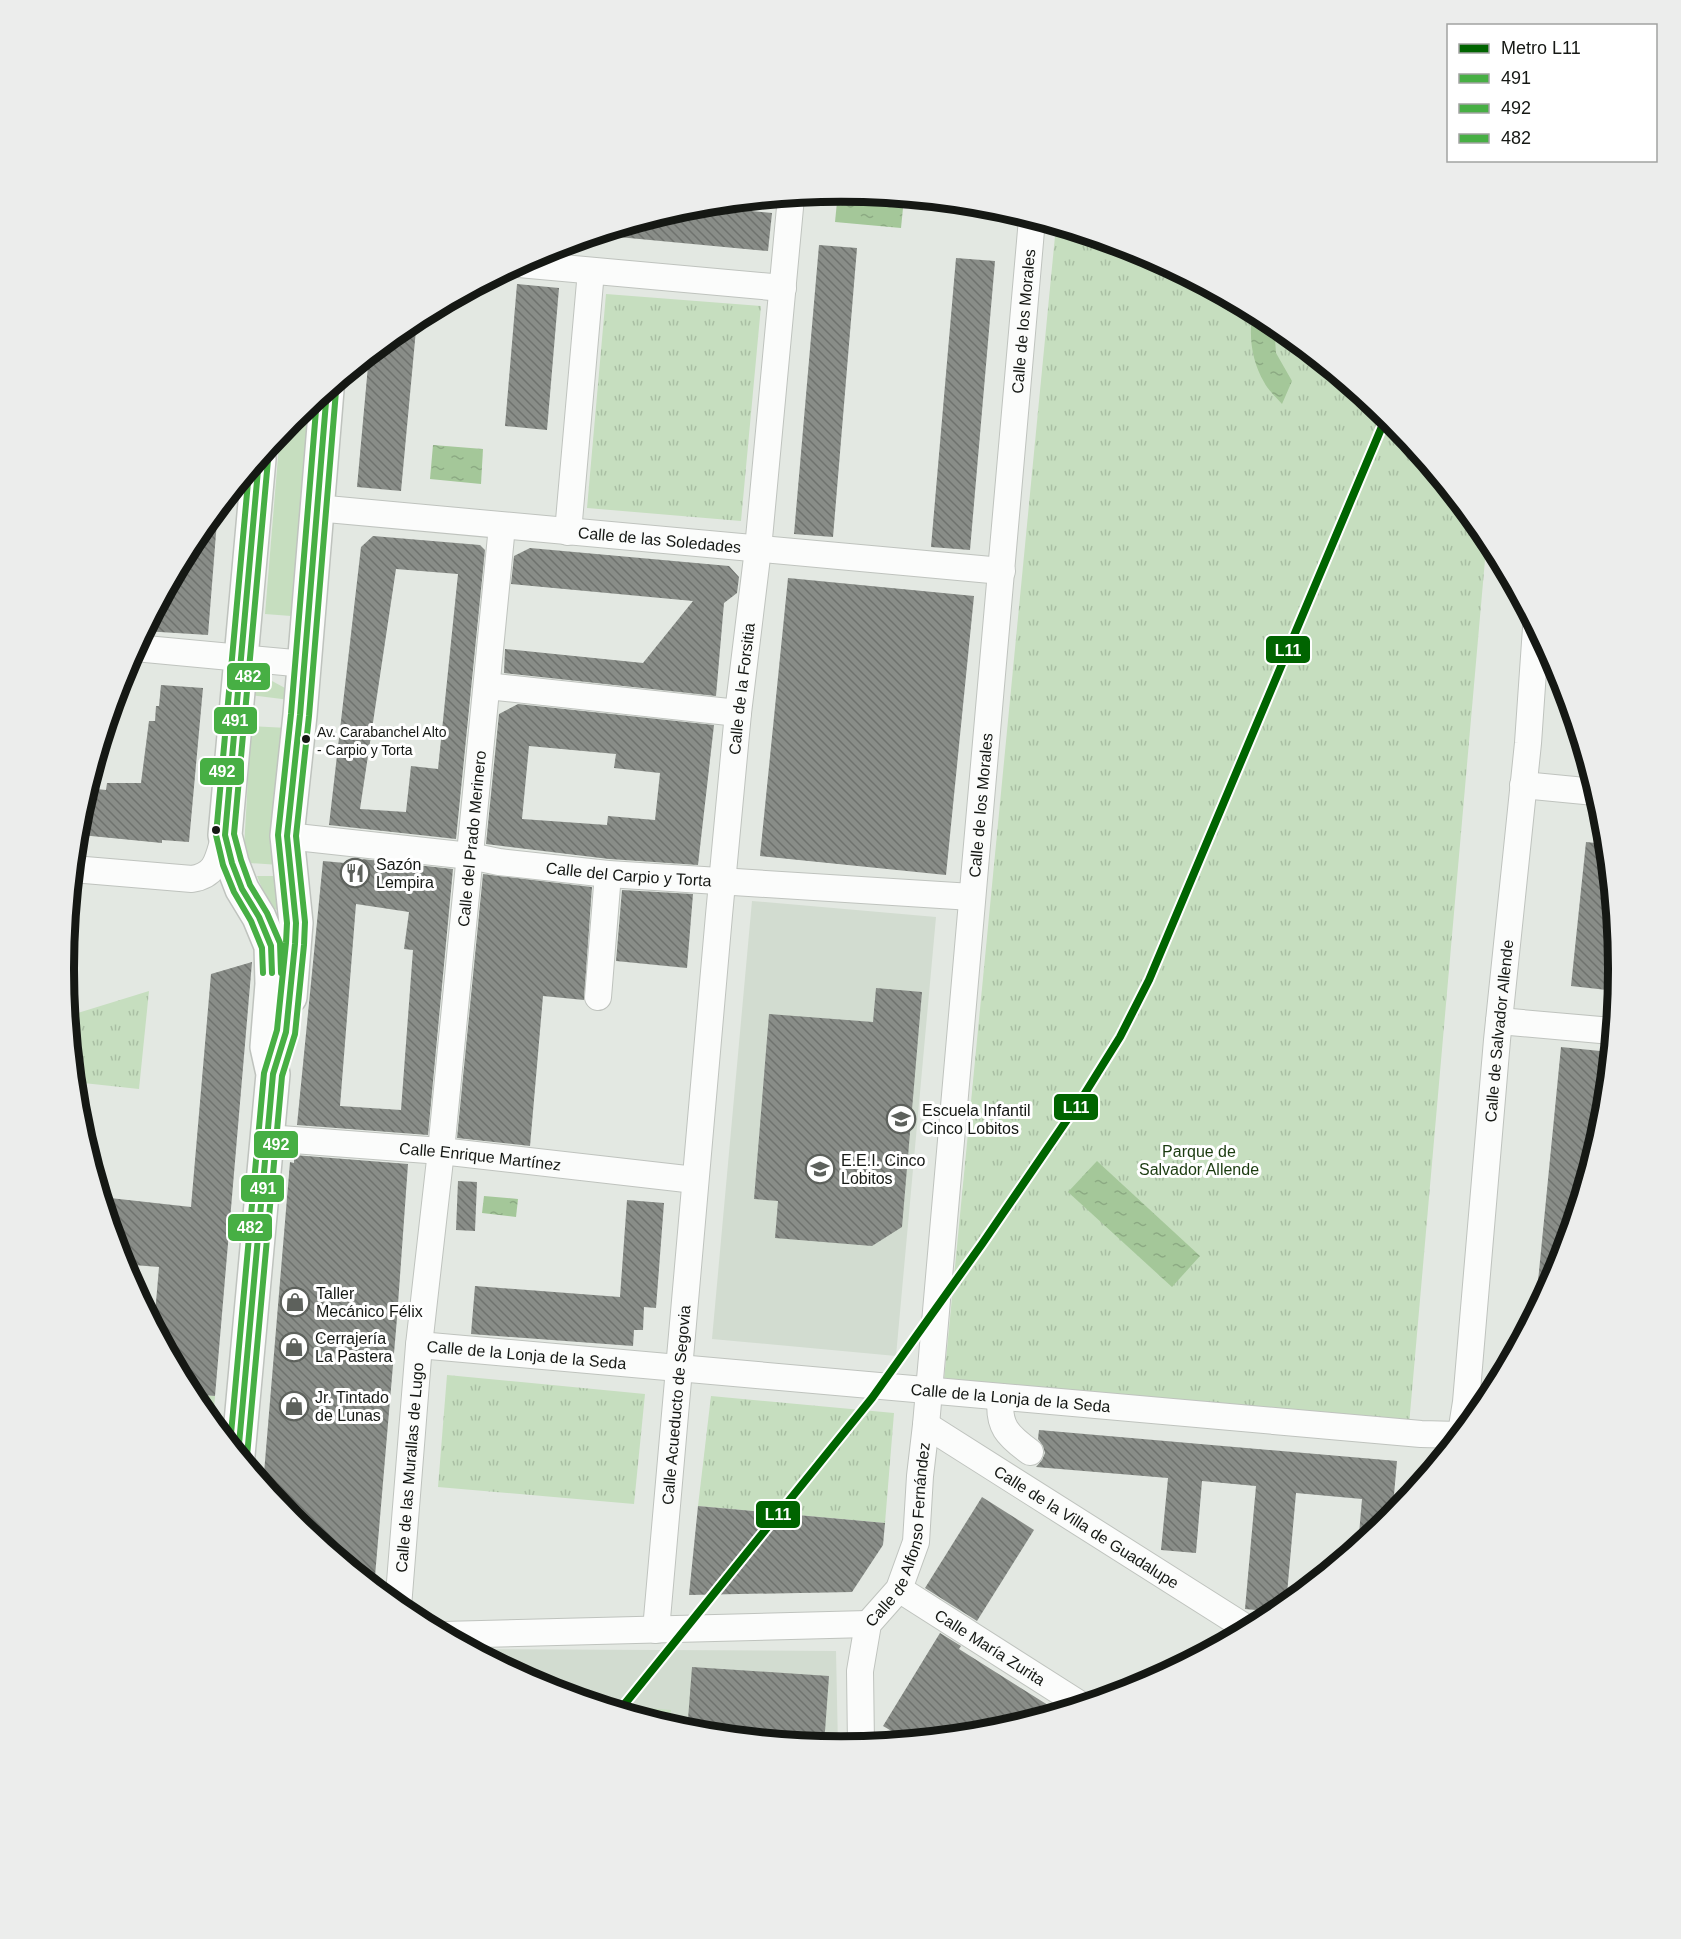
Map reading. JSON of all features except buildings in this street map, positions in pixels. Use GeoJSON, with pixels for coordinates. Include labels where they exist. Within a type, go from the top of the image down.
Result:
{"type":"FeatureCollection","features":[{"type":"Feature","properties":{"kind":"main road"},"geometry":{"type":"LineString","coordinates":[[239,1444],[273,1074],[286,1032],[295,944],[296,923],[287,836],[305,664],[326,401]]}},
{"type":"Feature","properties":{"kind":"main road"},"geometry":{"type":"LineString","coordinates":[[258,472],[225,835],[231,862],[242,889],[259,917],[271,946],[272,984],[267,1047],[273,1074]]}},
{"type":"Feature","properties":{"kind":"street","name":"Calle de la Forsitia"},"geometry":{"type":"LineString","coordinates":[[695,1180],[738,713],[758,549],[790,204]]}},
{"type":"Feature","properties":{"kind":"street","name":"Calle de los Morales"},"geometry":{"type":"LineString","coordinates":[[928,1391],[1031,227]]}},
{"type":"Feature","properties":{"kind":"street"},"geometry":{"type":"LineString","coordinates":[[537,266],[783,288]]}},
{"type":"Feature","properties":{"kind":"street"},"geometry":{"type":"LineString","coordinates":[[568,532],[591,271]]}},
{"type":"Feature","properties":{"kind":"street","name":"Calle de las Soledades"},"geometry":{"type":"LineString","coordinates":[[316,508],[1002,571]]}},
{"type":"Feature","properties":{"kind":"street","name":"Calle del Prado Merinero"},"geometry":{"type":"LineString","coordinates":[[441,1151],[502,526]]}},
{"type":"Feature","properties":{"kind":"street","name":"Calle de Salvador Allende"},"geometry":{"type":"LineString","coordinates":[[1463,1416],[1535,645]]}},
{"type":"Feature","properties":{"kind":"street"},"geometry":{"type":"LineString","coordinates":[[144,649],[305,664]]}},
{"type":"Feature","properties":{"kind":"street"},"geometry":{"type":"LineString","coordinates":[[487,686],[738,713]]}},
{"type":"Feature","properties":{"kind":"street"},"geometry":{"type":"LineString","coordinates":[[1523,785],[1586,791]]}},
{"type":"Feature","properties":{"kind":"street"},"geometry":{"type":"LineString","coordinates":[[80,870],[192,879],[204,877],[213,870],[225,835]]}},
{"type":"Feature","properties":{"kind":"street","name":"Calle del Carpio y Torta"},"geometry":{"type":"LineString","coordinates":[[287,836],[608,874],[972,897]]}},
{"type":"Feature","properties":{"kind":"street"},"geometry":{"type":"LineString","coordinates":[[598,997],[608,874]]}},
{"type":"Feature","properties":{"kind":"street"},"geometry":{"type":"LineString","coordinates":[[1499,1021],[1605,1030]]}},
{"type":"Feature","properties":{"kind":"street","name":"Calle Enrique Martínez"},"geometry":{"type":"LineString","coordinates":[[267,1138],[441,1151],[695,1180]]}},
{"type":"Feature","properties":{"kind":"street","name":"Calle de las Murallas de Lugo"},"geometry":{"type":"LineString","coordinates":[[399,1596],[419,1345],[441,1151]]}},
{"type":"Feature","properties":{"kind":"street","name":"Calle Acueducto de Segovia"},"geometry":{"type":"LineString","coordinates":[[656,1630],[695,1180]]}},
{"type":"Feature","properties":{"kind":"street","name":"Calle de la Lonja de la Seda"},"geometry":{"type":"LineString","coordinates":[[419,1345],[1421,1434],[1450,1434]]}},
{"type":"Feature","properties":{"kind":"street","name":"Calle de Alfonso Fernández"},"geometry":{"type":"LineString","coordinates":[[864,1736],[860,1671],[868,1624],[899,1589],[916,1542],[928,1391]]}},
{"type":"Feature","properties":{"kind":"street"},"geometry":{"type":"LineString","coordinates":[[1001,1397],[999,1412],[1002,1425],[1013,1439],[1030,1452]]}},
{"type":"Feature","properties":{"kind":"street","name":"Calle de la Villa de Guadalupe"},"geometry":{"type":"LineString","coordinates":[[926,1425],[1240,1624]]}},
{"type":"Feature","properties":{"kind":"street","name":"Calle María Zurita"},"geometry":{"type":"LineString","coordinates":[[899,1589],[1073,1700]]}},
{"type":"Feature","properties":{"kind":"street"},"geometry":{"type":"LineString","coordinates":[[458,1635],[868,1624]]}},
{"type":"Feature","properties":{"kind":"shaded area","name":"E.E.I. Cinco Lobitos"},"geometry":{"type":"Polygon","coordinates":[[[752,901],[936,917],[896,1356],[712,1339],[752,901]]]}},
{"type":"Feature","properties":{"kind":"shaded area"},"geometry":{"type":"Polygon","coordinates":[[[486,1649],[836,1651],[838,1736],[790,1735],[740,1730],[691,1722],[642,1710],[594,1696],[547,1678],[486,1649]]]}},
{"type":"Feature","properties":{"kind":"green space","name":"Parque de Salvador Allende"},"geometry":{"type":"Polygon","coordinates":[[[1055,234],[1134,261],[1180,282],[1224,305],[1307,361],[1383,427],[1449,503],[1485,555],[1409,1425],[944,1380],[1055,234]]]}},
{"type":"Feature","properties":{"kind":"green space"},"geometry":{"type":"Polygon","coordinates":[[[606,294],[761,306],[741,521],[587,508],[606,294]]]}},
{"type":"Feature","properties":{"kind":"green space"},"geometry":{"type":"Polygon","coordinates":[[[308,418],[291,616],[265,614],[279,448],[308,418]]]}},
{"type":"Feature","properties":{"kind":"green space"},"geometry":{"type":"Polygon","coordinates":[[[272,681],[285,688],[290,700],[251,695],[259,684],[272,681]]]}},
{"type":"Feature","properties":{"kind":"green space"},"geometry":{"type":"Polygon","coordinates":[[[251,726],[288,728],[280,865],[250,863],[244,848],[251,726]]]}},
{"type":"Feature","properties":{"kind":"green space"},"geometry":{"type":"Polygon","coordinates":[[[257,876],[276,876],[278,910],[270,908],[257,876]]]}},
{"type":"Feature","properties":{"kind":"green space"},"geometry":{"type":"Polygon","coordinates":[[[149,991],[139,1089],[82,1083],[75,1014],[149,991]]]}},
{"type":"Feature","properties":{"kind":"green space"},"geometry":{"type":"Polygon","coordinates":[[[447,1375],[645,1394],[634,1504],[438,1487],[447,1375]]]}},
{"type":"Feature","properties":{"kind":"green space"},"geometry":{"type":"Polygon","coordinates":[[[202,1395],[215,1396],[214,1411],[202,1395]]]}},
{"type":"Feature","properties":{"kind":"green space"},"geometry":{"type":"Polygon","coordinates":[[[711,1396],[894,1413],[885,1523],[698,1506],[711,1396]]]}},
{"type":"Feature","properties":{"kind":"green space"},"geometry":{"type":"Polygon","coordinates":[[[631,1707],[671,1710],[671,1717],[631,1707]]]}},
{"type":"Feature","properties":{"kind":"water"},"geometry":{"type":"Polygon","coordinates":[[[837,202],[903,205],[901,228],[835,222],[837,202]]]}},
{"type":"Feature","properties":{"kind":"water"},"geometry":{"type":"Polygon","coordinates":[[[1252,323],[1275,338],[1276,353],[1292,381],[1282,404],[1270,391],[1260,374],[1251,339],[1252,323]]]}},
{"type":"Feature","properties":{"kind":"water"},"geometry":{"type":"Polygon","coordinates":[[[433,445],[483,449],[481,484],[430,479],[433,445]]]}},
{"type":"Feature","properties":{"kind":"water"},"geometry":{"type":"Polygon","coordinates":[[[1097,1161],[1200,1256],[1172,1287],[1068,1192],[1097,1161]]]}},
{"type":"Feature","properties":{"kind":"water"},"geometry":{"type":"Polygon","coordinates":[[[484,1196],[518,1199],[516,1217],[482,1213],[484,1196]]]}},
{"type":"Feature","properties":{"kind":"metro line","name":"L11"},"geometry":{"type":"LineString","coordinates":[[624,1705],[872,1398],[982,1244],[1082,1098],[1120,1037],[1149,980],[1382,426]]}},
{"type":"Feature","properties":{"kind":"transit line","name":"492"},"geometry":{"type":"LineString","coordinates":[[247,1454],[282,1076],[295,1034],[304,945],[305,922],[296,836],[309,716],[336,392]]}},
{"type":"Feature","properties":{"kind":"transit line","name":"491"},"geometry":{"type":"LineString","coordinates":[[239,1444],[273,1074],[286,1032],[295,944],[296,923],[287,836],[300,715],[326,401]]}},
{"type":"Feature","properties":{"kind":"transit line","name":"482"},"geometry":{"type":"LineString","coordinates":[[231,1435],[264,1073],[277,1030],[286,943],[287,923],[278,835],[291,714],[316,410]]}},
{"type":"Feature","properties":{"kind":"transit line","name":"482"},"geometry":{"type":"LineString","coordinates":[[268,460],[234,834],[250,885],[267,913],[280,943],[281,973]]}},
{"type":"Feature","properties":{"kind":"transit line","name":"491"},"geometry":{"type":"LineString","coordinates":[[258,471],[225,835],[242,889],[259,917],[271,946],[272,973]]}},
{"type":"Feature","properties":{"kind":"transit line","name":"492"},"geometry":{"type":"LineString","coordinates":[[248,484],[216,835],[223,865],[262,948],[263,973]]}},
{"type":"Feature","properties":{"kind":"place","name":"Av. Carabanchel Alto - Carpio y Torta"},"geometry":{"type":"Point","coordinates":[306,739]}},
{"type":"Feature","properties":{"kind":"place","name":"Sazón Lempira"},"geometry":{"type":"Point","coordinates":[355,873]}},
{"type":"Feature","properties":{"kind":"place","name":"Escuela Infantil Cinco Lobitos"},"geometry":{"type":"Point","coordinates":[901,1119]}},
{"type":"Feature","properties":{"kind":"place","name":"E.E.I. Cinco Lobitos"},"geometry":{"type":"Point","coordinates":[820,1169]}},
{"type":"Feature","properties":{"kind":"place","name":"Taller Mecánico Félix"},"geometry":{"type":"Point","coordinates":[295,1302]}},
{"type":"Feature","properties":{"kind":"place","name":"Cerrajería La Pastera"},"geometry":{"type":"Point","coordinates":[294,1347]}},
{"type":"Feature","properties":{"kind":"place","name":"Jr. Tintado de Lunas"},"geometry":{"type":"Point","coordinates":[294,1406]}}]}
